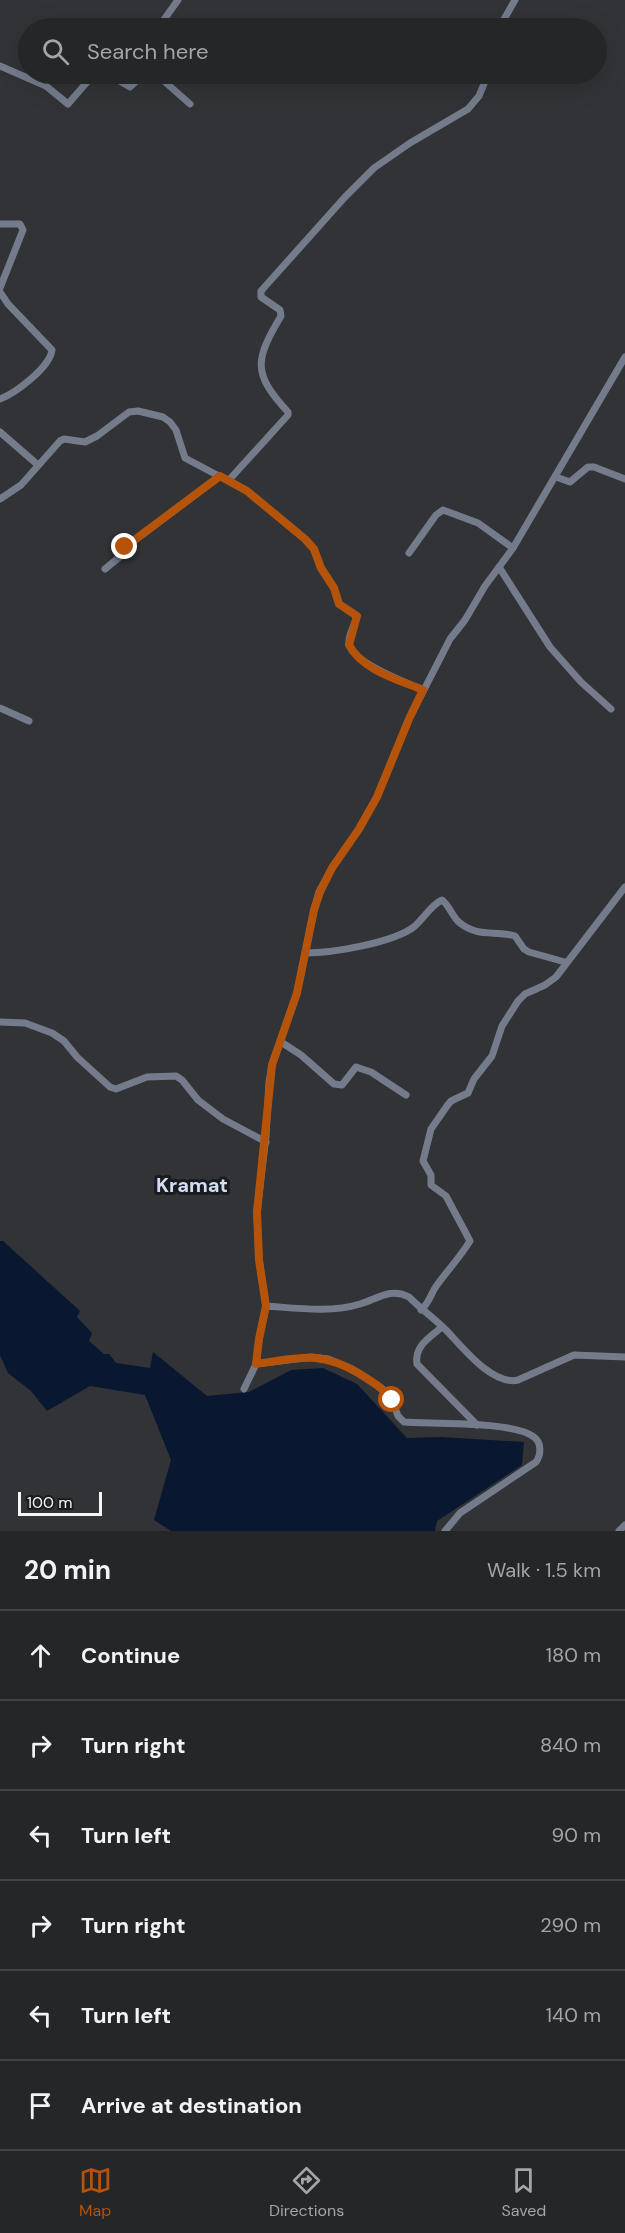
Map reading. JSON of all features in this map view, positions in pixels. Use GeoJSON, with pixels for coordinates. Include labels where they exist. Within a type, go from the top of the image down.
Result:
{"type":"FeatureCollection","features":[{"type":"Feature","properties":{"kind":"street"},"geometry":{"type":"LineString","coordinates":[[165,18],[178,0]]}},
{"type":"Feature","properties":{"kind":"street"},"geometry":{"type":"LineString","coordinates":[[504,18],[515,0]]}},
{"type":"Feature","properties":{"kind":"street"},"geometry":{"type":"LineString","coordinates":[[0,66],[18,74]]}},
{"type":"Feature","properties":{"kind":"street"},"geometry":{"type":"LineString","coordinates":[[41,84],[68,104],[85,84]]}},
{"type":"Feature","properties":{"kind":"street"},"geometry":{"type":"LineString","coordinates":[[167,84],[190,104]]}},
{"type":"Feature","properties":{"kind":"street"},"geometry":{"type":"LineString","coordinates":[[229,480],[288,415],[288,411],[264,381],[261,371],[262,355],[281,316],[280,310],[261,297],[261,291],[374,168],[410,143],[468,109],[479,96],[484,84]]}},
{"type":"Feature","properties":{"kind":"street"},"geometry":{"type":"LineString","coordinates":[[0,224],[20,224],[23,230],[0,290],[8,303],[52,350],[48,361],[30,380],[0,399]]}},
{"type":"Feature","properties":{"kind":"street"},"geometry":{"type":"LineString","coordinates":[[244,1389],[256,1364],[266,1306],[259,1260],[257,1224],[266,1142],[269,1082],[272,1065],[282,1042],[297,993],[314,910],[320,892],[332,868],[359,829],[377,797],[409,719],[450,639],[465,621],[485,586],[513,548],[625,357]]}},
{"type":"Feature","properties":{"kind":"street"},"geometry":{"type":"LineString","coordinates":[[0,499],[16,490],[60,441],[64,439],[85,442],[98,436],[129,412],[138,411],[163,417],[176,430],[185,458],[247,491],[314,549],[321,568],[334,588],[339,604],[357,616],[349,645],[356,654],[372,667],[423,690]]}},
{"type":"Feature","properties":{"kind":"street"},"geometry":{"type":"LineString","coordinates":[[0,432],[38,465]]}},
{"type":"Feature","properties":{"kind":"street"},"geometry":{"type":"LineString","coordinates":[[556,477],[570,482],[583,470],[594,467],[625,479]]}},
{"type":"Feature","properties":{"kind":"street"},"geometry":{"type":"LineString","coordinates":[[105,569],[122,555],[122,550],[220,476]]}},
{"type":"Feature","properties":{"kind":"street"},"geometry":{"type":"LineString","coordinates":[[409,554],[436,515],[443,510],[478,524],[513,548]]}},
{"type":"Feature","properties":{"kind":"street"},"geometry":{"type":"LineString","coordinates":[[499,567],[550,647],[581,682],[611,709]]}},
{"type":"Feature","properties":{"kind":"street"},"geometry":{"type":"LineString","coordinates":[[0,708],[29,721]]}},
{"type":"Feature","properties":{"kind":"street"},"geometry":{"type":"LineString","coordinates":[[421,1310],[470,1241],[446,1196],[431,1185],[431,1175],[423,1161],[431,1129],[451,1101],[468,1093],[474,1078],[492,1056],[502,1026],[518,1001],[525,994],[545,985],[555,976],[625,887]]}},
{"type":"Feature","properties":{"kind":"street"},"geometry":{"type":"LineString","coordinates":[[305,953],[335,951],[392,936],[414,927],[442,900],[446,902],[453,917],[466,927],[483,934],[499,933],[515,936],[529,952],[565,962]]}},
{"type":"Feature","properties":{"kind":"street"},"geometry":{"type":"LineString","coordinates":[[0,1022],[25,1023],[52,1033],[64,1041],[77,1057],[110,1087],[116,1089],[147,1077],[176,1076],[198,1100],[224,1119],[266,1142]]}},
{"type":"Feature","properties":{"kind":"street"},"geometry":{"type":"LineString","coordinates":[[282,1042],[302,1055],[334,1084],[342,1085],[356,1066],[371,1071],[406,1095]]}},
{"type":"Feature","properties":{"kind":"street"},"geometry":{"type":"LineString","coordinates":[[266,1306],[336,1308],[359,1305],[386,1294],[400,1293],[409,1297],[481,1365],[498,1377],[509,1380],[518,1380],[574,1355],[625,1356]]}},
{"type":"Feature","properties":{"kind":"street"},"geometry":{"type":"LineString","coordinates":[[442,1327],[421,1345],[416,1357],[417,1364],[477,1425]]}},
{"type":"Feature","properties":{"kind":"street"},"geometry":{"type":"LineString","coordinates":[[256,1364],[310,1357],[328,1359],[352,1369],[384,1390],[392,1400],[398,1416],[404,1422],[506,1428],[529,1434],[538,1441],[539,1458],[460,1513],[445,1531]]}},
{"type":"Feature","properties":{"kind":"street"},"geometry":{"type":"LineString","coordinates":[[619,1531],[625,1525]]}},
{"type":"Feature","properties":{"kind":"water"},"geometry":{"type":"Polygon","coordinates":[[[0,1241],[3,1241],[80,1311],[77,1317],[92,1333],[89,1341],[104,1354],[109,1354],[116,1363],[150,1368],[153,1352],[207,1396],[249,1392],[291,1370],[323,1368],[357,1384],[407,1438],[441,1437],[524,1442],[522,1465],[437,1521],[435,1531],[171,1531],[154,1520],[171,1460],[145,1395],[90,1386],[47,1411],[31,1391],[8,1373],[0,1355],[0,1241]]]}},
{"type":"Feature","properties":{"kind":"district","name":"Kramat"},"geometry":{"type":"Point","coordinates":[192,1185]}},
{"type":"Feature","properties":{"kind":"route"},"geometry":{"type":"LineString","coordinates":[[125,547],[220,476],[229,480],[247,491],[314,549],[321,568],[334,588],[339,604],[357,616],[349,638],[351,649],[372,667],[423,690],[377,797],[359,829],[332,868],[314,910],[297,993],[282,1042],[272,1065],[267,1136],[257,1212],[259,1260],[266,1306],[256,1364],[310,1357],[328,1359],[374,1382],[392,1400]]}}]}
